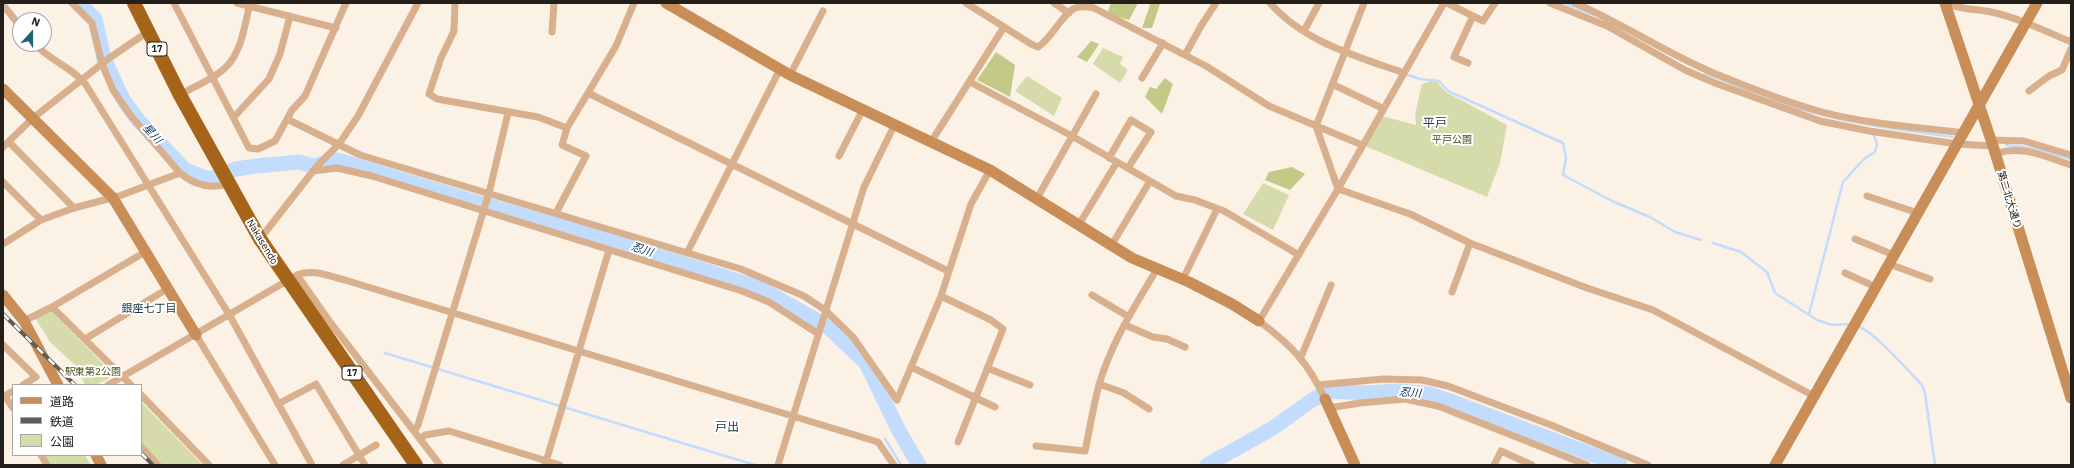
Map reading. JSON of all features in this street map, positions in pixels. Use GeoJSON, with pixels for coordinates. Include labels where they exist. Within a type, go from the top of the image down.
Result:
{"type":"FeatureCollection","features":[{"type":"Feature","properties":{"kind":"highway","name":"Nakasendo"},"geometry":{"type":"LineString","coordinates":[[134,3],[180,95],[260,239],[293,279],[416,465]]}},
{"type":"Feature","properties":{"kind":"street"},"geometry":{"type":"LineString","coordinates":[[72,3],[92,23],[113,90],[131,116],[180,173],[187,179],[211,187],[230,186]]}},
{"type":"Feature","properties":{"kind":"street"},"geometry":{"type":"LineString","coordinates":[[174,3],[250,148],[258,149],[275,141],[292,110],[306,96],[346,3]]}},
{"type":"Feature","properties":{"kind":"street"},"geometry":{"type":"LineString","coordinates":[[238,3],[250,4],[336,28]]}},
{"type":"Feature","properties":{"kind":"street"},"geometry":{"type":"LineString","coordinates":[[260,239],[315,169],[338,144],[369,98],[418,3]]}},
{"type":"Feature","properties":{"kind":"street"},"geometry":{"type":"LineString","coordinates":[[455,3],[454,31],[441,58],[429,94],[437,99],[508,113],[538,117],[567,128]]}},
{"type":"Feature","properties":{"kind":"street"},"geometry":{"type":"LineString","coordinates":[[552,32],[554,3]]}},
{"type":"Feature","properties":{"kind":"street"},"geometry":{"type":"LineString","coordinates":[[556,213],[586,156],[562,145],[567,128],[616,46],[634,3]]}},
{"type":"Feature","properties":{"kind":"street"},"geometry":{"type":"LineString","coordinates":[[666,3],[790,75],[862,111],[990,170],[1111,246],[1157,270],[1183,279],[1232,304],[1259,321],[1286,342],[1301,357],[1319,387],[1356,465]]}},
{"type":"Feature","properties":{"kind":"street"},"geometry":{"type":"LineString","coordinates":[[1054,3],[1069,13]]}},
{"type":"Feature","properties":{"kind":"street"},"geometry":{"type":"LineString","coordinates":[[1185,55],[1216,3]]}},
{"type":"Feature","properties":{"kind":"street"},"geometry":{"type":"LineString","coordinates":[[1270,3],[1284,18],[1304,31],[1344,52],[1404,72]]}},
{"type":"Feature","properties":{"kind":"street"},"geometry":{"type":"LineString","coordinates":[[1304,31],[1319,3]]}},
{"type":"Feature","properties":{"kind":"street"},"geometry":{"type":"LineString","coordinates":[[1338,188],[1316,126],[1364,3]]}},
{"type":"Feature","properties":{"kind":"street"},"geometry":{"type":"LineString","coordinates":[[1259,321],[1338,188],[1382,108],[1444,3]]}},
{"type":"Feature","properties":{"kind":"street"},"geometry":{"type":"LineString","coordinates":[[1447,3],[1484,21],[1495,3]]}},
{"type":"Feature","properties":{"kind":"street"},"geometry":{"type":"LineString","coordinates":[[1550,3],[1607,26],[1685,70],[1822,112],[1870,121],[1963,133]]}},
{"type":"Feature","properties":{"kind":"street"},"geometry":{"type":"LineString","coordinates":[[1575,3],[1617,22],[1717,79],[1820,121],[1869,131],[1957,144],[1993,147],[2006,150],[2024,150],[2071,165]]}},
{"type":"Feature","properties":{"kind":"street"},"geometry":{"type":"LineString","coordinates":[[1946,3],[1990,12],[2026,22],[2071,42]]}},
{"type":"Feature","properties":{"kind":"street","name":"第二北大通り"},"geometry":{"type":"LineString","coordinates":[[1946,3],[1993,147],[2071,398]]}},
{"type":"Feature","properties":{"kind":"street"},"geometry":{"type":"LineString","coordinates":[[1775,465],[2037,3]]}},
{"type":"Feature","properties":{"kind":"street"},"geometry":{"type":"LineString","coordinates":[[180,95],[213,77],[227,67],[236,54],[250,4]]}},
{"type":"Feature","properties":{"kind":"street"},"geometry":{"type":"LineString","coordinates":[[971,4],[1004,27],[1038,47],[1045,43],[1069,13],[1075,8],[1094,8],[1185,55],[1269,106],[1362,145]]}},
{"type":"Feature","properties":{"kind":"street"},"geometry":{"type":"LineString","coordinates":[[3,5],[12,16]]}},
{"type":"Feature","properties":{"kind":"street"},"geometry":{"type":"LineString","coordinates":[[790,75],[823,11]]}},
{"type":"Feature","properties":{"kind":"street"},"geometry":{"type":"LineString","coordinates":[[234,117],[269,79],[280,54],[290,16]]}},
{"type":"Feature","properties":{"kind":"street"},"geometry":{"type":"LineString","coordinates":[[1468,63],[1454,57],[1473,16]]}},
{"type":"Feature","properties":{"kind":"street"},"geometry":{"type":"LineString","coordinates":[[931,142],[1004,27]]}},
{"type":"Feature","properties":{"kind":"street"},"geometry":{"type":"LineString","coordinates":[[3,147],[33,118],[105,62],[149,31]]}},
{"type":"Feature","properties":{"kind":"street"},"geometry":{"type":"LineString","coordinates":[[1142,78],[1163,43]]}},
{"type":"Feature","properties":{"kind":"street"},"geometry":{"type":"LineString","coordinates":[[2029,91],[2049,76],[2062,70],[2071,49]]}},
{"type":"Feature","properties":{"kind":"street"},"geometry":{"type":"LineString","coordinates":[[43,52],[50,59],[83,80],[230,316],[312,465]]}},
{"type":"Feature","properties":{"kind":"street"},"geometry":{"type":"LineString","coordinates":[[687,253],[780,69]]}},
{"type":"Feature","properties":{"kind":"street"},"geometry":{"type":"LineString","coordinates":[[970,82],[1072,136],[1176,196],[1195,200],[1218,209],[1299,255]]}},
{"type":"Feature","properties":{"kind":"street"},"geometry":{"type":"LineString","coordinates":[[1332,84],[1382,108]]}},
{"type":"Feature","properties":{"kind":"street"},"geometry":{"type":"LineString","coordinates":[[3,90],[114,198],[167,289],[276,465]]}},
{"type":"Feature","properties":{"kind":"street"},"geometry":{"type":"LineString","coordinates":[[588,93],[948,271]]}},
{"type":"Feature","properties":{"kind":"street"},"geometry":{"type":"LineString","coordinates":[[1036,200],[1096,94]]}},
{"type":"Feature","properties":{"kind":"street"},"geometry":{"type":"LineString","coordinates":[[839,156],[862,111]]}},
{"type":"Feature","properties":{"kind":"street"},"geometry":{"type":"LineString","coordinates":[[414,431],[418,425],[483,212],[508,113]]}},
{"type":"Feature","properties":{"kind":"street"},"geometry":{"type":"LineString","coordinates":[[287,119],[360,155],[488,195],[556,213],[741,269],[804,296],[854,337],[897,400],[941,296],[971,204],[990,170]]}},
{"type":"Feature","properties":{"kind":"street"},"geometry":{"type":"LineString","coordinates":[[1109,158],[1131,120],[1151,132],[1128,168]]}},
{"type":"Feature","properties":{"kind":"street"},"geometry":{"type":"LineString","coordinates":[[778,465],[818,331],[864,187],[894,126]]}},
{"type":"Feature","properties":{"kind":"street"},"geometry":{"type":"LineString","coordinates":[[1993,147],[2024,141],[2071,155]]}},
{"type":"Feature","properties":{"kind":"street"},"geometry":{"type":"LineString","coordinates":[[9,142],[74,208]]}},
{"type":"Feature","properties":{"kind":"street"},"geometry":{"type":"LineString","coordinates":[[1078,226],[1118,162]]}},
{"type":"Feature","properties":{"kind":"street"},"geometry":{"type":"LineString","coordinates":[[315,169],[337,168],[372,176],[742,292],[769,302],[818,331]]}},
{"type":"Feature","properties":{"kind":"street"},"geometry":{"type":"LineString","coordinates":[[3,244],[41,220],[74,208],[114,198],[180,173]]}},
{"type":"Feature","properties":{"kind":"street"},"geometry":{"type":"LineString","coordinates":[[1111,246],[1150,181]]}},
{"type":"Feature","properties":{"kind":"street"},"geometry":{"type":"LineString","coordinates":[[3,182],[41,220]]}},
{"type":"Feature","properties":{"kind":"street"},"geometry":{"type":"LineString","coordinates":[[1338,188],[1410,214],[1470,243],[1586,288],[1653,310],[1814,396]]}},
{"type":"Feature","properties":{"kind":"street"},"geometry":{"type":"LineString","coordinates":[[1867,196],[1918,213]]}},
{"type":"Feature","properties":{"kind":"street"},"geometry":{"type":"LineString","coordinates":[[1183,279],[1218,209]]}},
{"type":"Feature","properties":{"kind":"street"},"geometry":{"type":"LineString","coordinates":[[1855,238],[1892,260],[1930,279]]}},
{"type":"Feature","properties":{"kind":"street"},"geometry":{"type":"LineString","coordinates":[[1452,292],[1470,243]]}},
{"type":"Feature","properties":{"kind":"street"},"geometry":{"type":"LineString","coordinates":[[546,463],[609,250]]}},
{"type":"Feature","properties":{"kind":"street"},"geometry":{"type":"LineString","coordinates":[[24,321],[52,307],[145,252]]}},
{"type":"Feature","properties":{"kind":"street"},"geometry":{"type":"LineString","coordinates":[[1036,446],[1085,451],[1099,384],[1108,358],[1125,324],[1157,270]]}},
{"type":"Feature","properties":{"kind":"street"},"geometry":{"type":"LineString","coordinates":[[110,384],[124,378],[303,273],[316,273],[878,442],[894,465]]}},
{"type":"Feature","properties":{"kind":"street"},"geometry":{"type":"LineString","coordinates":[[1845,273],[1876,287]]}},
{"type":"Feature","properties":{"kind":"street"},"geometry":{"type":"LineString","coordinates":[[293,279],[330,322],[440,465]]}},
{"type":"Feature","properties":{"kind":"street"},"geometry":{"type":"LineString","coordinates":[[1301,357],[1331,285]]}},
{"type":"Feature","properties":{"kind":"street"},"geometry":{"type":"LineString","coordinates":[[84,340],[167,289]]}},
{"type":"Feature","properties":{"kind":"street"},"geometry":{"type":"LineString","coordinates":[[3,295],[24,321],[57,384]]}},
{"type":"Feature","properties":{"kind":"street"},"geometry":{"type":"LineString","coordinates":[[1092,295],[1129,317]]}},
{"type":"Feature","properties":{"kind":"street"},"geometry":{"type":"LineString","coordinates":[[941,296],[991,320],[1003,329],[986,368],[958,442]]}},
{"type":"Feature","properties":{"kind":"street"},"geometry":{"type":"LineString","coordinates":[[52,307],[130,384]]}},
{"type":"Feature","properties":{"kind":"street"},"geometry":{"type":"LineString","coordinates":[[1125,324],[1153,337],[1167,339],[1185,347]]}},
{"type":"Feature","properties":{"kind":"street"},"geometry":{"type":"LineString","coordinates":[[3,345],[36,377],[25,384]]}},
{"type":"Feature","properties":{"kind":"street"},"geometry":{"type":"LineString","coordinates":[[911,366],[995,407]]}},
{"type":"Feature","properties":{"kind":"street"},"geometry":{"type":"LineString","coordinates":[[986,368],[1030,385]]}},
{"type":"Feature","properties":{"kind":"street"},"geometry":{"type":"LineString","coordinates":[[1319,387],[1383,379],[1422,380],[1448,386],[1551,425],[1648,465]]}},
{"type":"Feature","properties":{"kind":"street"},"geometry":{"type":"LineString","coordinates":[[278,404],[316,384],[365,465]]}},
{"type":"Feature","properties":{"kind":"street"},"geometry":{"type":"LineString","coordinates":[[1099,384],[1124,393],[1149,409]]}},
{"type":"Feature","properties":{"kind":"street"},"geometry":{"type":"LineString","coordinates":[[4,397],[12,407]]}},
{"type":"Feature","properties":{"kind":"street"},"geometry":{"type":"LineString","coordinates":[[142,397],[209,465]]}},
{"type":"Feature","properties":{"kind":"street"},"geometry":{"type":"LineString","coordinates":[[1327,404],[1406,399],[1438,406],[1587,465]]}},
{"type":"Feature","properties":{"kind":"street"},"geometry":{"type":"LineString","coordinates":[[420,439],[426,435],[449,431],[546,463],[560,465]]}},
{"type":"Feature","properties":{"kind":"street"},"geometry":{"type":"LineString","coordinates":[[344,465],[376,445]]}},
{"type":"Feature","properties":{"kind":"street"},"geometry":{"type":"LineString","coordinates":[[142,448],[158,465]]}},
{"type":"Feature","properties":{"kind":"street"},"geometry":{"type":"LineString","coordinates":[[1494,465],[1500,451],[1532,465]]}},
{"type":"Feature","properties":{"kind":"street"},"geometry":{"type":"LineString","coordinates":[[42,456],[47,465]]}},
{"type":"Feature","properties":{"kind":"street"},"geometry":{"type":"LineString","coordinates":[[96,456],[101,465]]}},
{"type":"Feature","properties":{"kind":"green space"},"geometry":{"type":"Polygon","coordinates":[[[1111,3],[1138,3],[1129,20],[1107,14],[1111,3]]]}},
{"type":"Feature","properties":{"kind":"green space"},"geometry":{"type":"Polygon","coordinates":[[[1148,3],[1160,4],[1152,28],[1142,28],[1150,5],[1148,3]]]}},
{"type":"Feature","properties":{"kind":"green space"},"geometry":{"type":"Polygon","coordinates":[[[1091,41],[1099,44],[1087,62],[1077,57],[1091,41]]]}},
{"type":"Feature","properties":{"kind":"green space"},"geometry":{"type":"Polygon","coordinates":[[[1103,48],[1123,57],[1120,64],[1128,70],[1120,83],[1093,64],[1103,48]]]}},
{"type":"Feature","properties":{"kind":"green space"},"geometry":{"type":"Polygon","coordinates":[[[996,52],[1015,65],[1010,97],[977,80],[996,52]]]}},
{"type":"Feature","properties":{"kind":"green space"},"geometry":{"type":"Polygon","coordinates":[[[1027,76],[1062,98],[1054,116],[1015,91],[1027,76]]]}},
{"type":"Feature","properties":{"kind":"green space"},"geometry":{"type":"Polygon","coordinates":[[[1165,78],[1173,84],[1162,114],[1145,97],[1150,87],[1156,89],[1165,78]]]}},
{"type":"Feature","properties":{"kind":"green space","name":"平戸公園"},"geometry":{"type":"Polygon","coordinates":[[[1431,81],[1437,82],[1446,92],[1507,125],[1500,163],[1487,197],[1365,146],[1382,116],[1416,125],[1415,114],[1422,84],[1431,81]]]}},
{"type":"Feature","properties":{"kind":"green space"},"geometry":{"type":"Polygon","coordinates":[[[1292,167],[1305,174],[1290,190],[1265,180],[1269,172],[1292,167]]]}},
{"type":"Feature","properties":{"kind":"green space"},"geometry":{"type":"Polygon","coordinates":[[[1263,183],[1289,195],[1273,230],[1243,214],[1263,183]]]}},
{"type":"Feature","properties":{"kind":"green space","name":"駅東第2公園"},"geometry":{"type":"Polygon","coordinates":[[[50,310],[111,372],[110,378],[98,384],[85,384],[76,366],[50,342],[35,318],[50,310]]]}},
{"type":"Feature","properties":{"kind":"green space"},"geometry":{"type":"Polygon","coordinates":[[[142,403],[203,465],[163,465],[142,444],[142,403]]]}},
{"type":"Feature","properties":{"kind":"green space"},"geometry":{"type":"Polygon","coordinates":[[[46,456],[86,456],[91,465],[51,465],[46,456]]]}},
{"type":"Feature","properties":{"kind":"waterway","name":"忍川"},"geometry":{"type":"LineString","coordinates":[[79,3],[95,19],[104,59],[124,101],[139,121],[185,170],[209,179],[236,169],[256,166],[299,162],[312,166],[338,160],[469,200],[593,235],[760,288],[827,326],[866,363],[899,431],[919,465]]}},
{"type":"Feature","properties":{"kind":"waterway"},"geometry":{"type":"LineString","coordinates":[[1564,3],[1594,15]]}},
{"type":"Feature","properties":{"kind":"waterway"},"geometry":{"type":"LineString","coordinates":[[1705,73],[1752,92]]}},
{"type":"Feature","properties":{"kind":"waterway"},"geometry":{"type":"LineString","coordinates":[[1408,75],[1420,79],[1439,81],[1448,91],[1563,143],[1566,158],[1563,175],[1612,201],[1650,217],[1675,232],[1701,240]]}},
{"type":"Feature","properties":{"kind":"waterway"},"geometry":{"type":"LineString","coordinates":[[1772,100],[1816,114],[1839,119],[1953,137]]}},
{"type":"Feature","properties":{"kind":"waterway"},"geometry":{"type":"LineString","coordinates":[[1809,314],[1843,182],[1864,159],[1875,152],[1877,144],[1873,133]]}},
{"type":"Feature","properties":{"kind":"waterway"},"geometry":{"type":"LineString","coordinates":[[2006,145],[2031,148],[2071,159]]}},
{"type":"Feature","properties":{"kind":"waterway"},"geometry":{"type":"LineString","coordinates":[[1713,243],[1741,252],[1767,272],[1775,293],[1817,320],[1832,325],[1851,324]]}},
{"type":"Feature","properties":{"kind":"waterway"},"geometry":{"type":"LineString","coordinates":[[1857,326],[1864,329],[1881,343],[1922,385],[1925,393],[1935,465]]}},
{"type":"Feature","properties":{"kind":"waterway"},"geometry":{"type":"LineString","coordinates":[[385,353],[755,465]]}},
{"type":"Feature","properties":{"kind":"waterway","name":"忍川"},"geometry":{"type":"LineString","coordinates":[[1207,465],[1273,428],[1312,400],[1330,391],[1365,393],[1400,391],[1430,394],[1620,465]]}},
{"type":"Feature","properties":{"kind":"waterway"},"geometry":{"type":"LineString","coordinates":[[885,439],[901,465]]}},
{"type":"Feature","properties":{"kind":"railway"},"geometry":{"type":"LineString","coordinates":[[3,314],[74,384]]}},
{"type":"Feature","properties":{"kind":"railway"},"geometry":{"type":"LineString","coordinates":[[142,454],[153,465]]}},
{"type":"Feature","properties":{"kind":"district","name":"平戸"},"geometry":{"type":"Point","coordinates":[1435,124]}},
{"type":"Feature","properties":{"kind":"district","name":"銀座七丁目"},"geometry":{"type":"Point","coordinates":[149,309]}},
{"type":"Feature","properties":{"kind":"district","name":"戸出"},"geometry":{"type":"Point","coordinates":[727,428]}},
{"type":"Feature","properties":{"kind":"water label","name":"星川"},"geometry":{"type":"Point","coordinates":[152,134]}}]}
